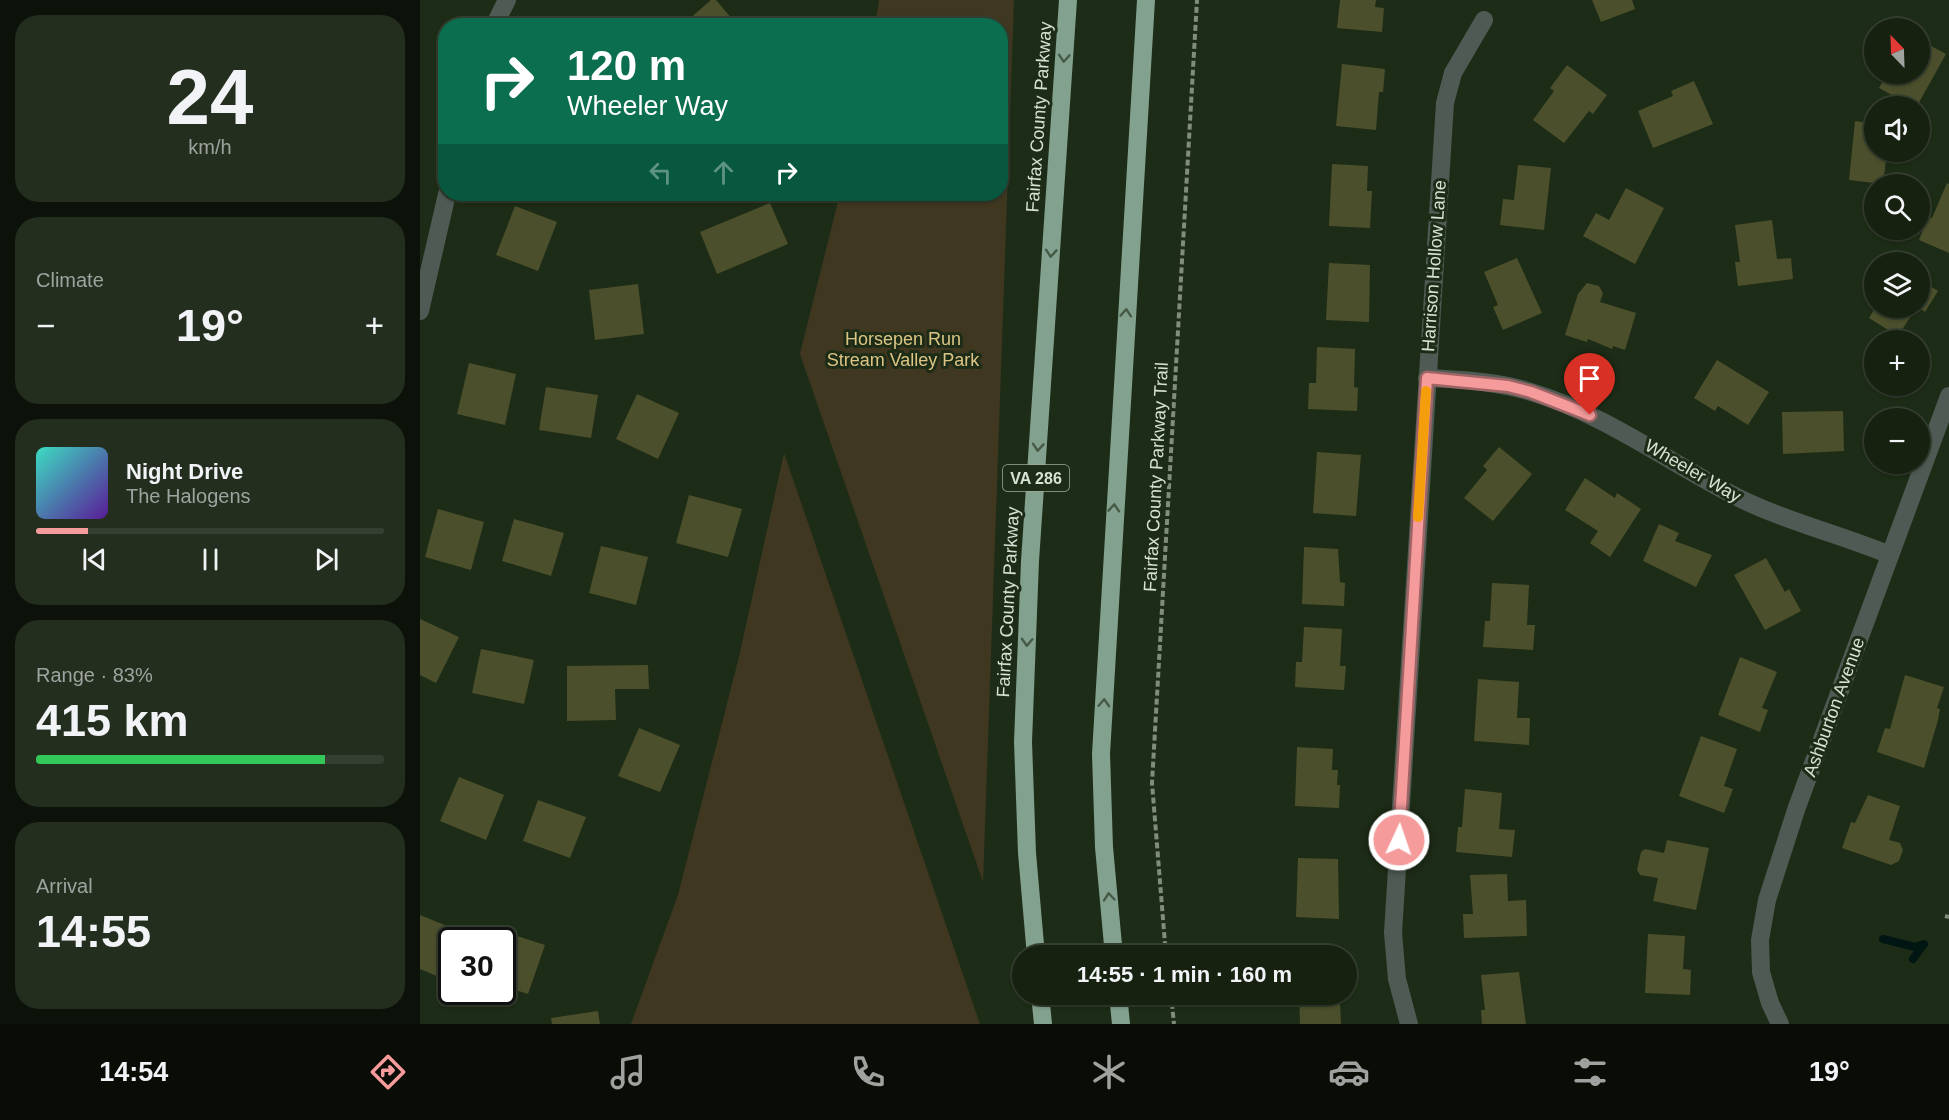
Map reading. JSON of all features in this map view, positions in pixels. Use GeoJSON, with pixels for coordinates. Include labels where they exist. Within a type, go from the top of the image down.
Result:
{"type":"FeatureCollection","features":[{"type":"Feature","properties":{"kind":"highway","name":"Fairfax County Parkway"},"geometry":{"type":"LineString","coordinates":[[1035,945],[1027,853],[1024,730],[1030,561],[1068,0]]}},
{"type":"Feature","properties":{"kind":"highway"},"geometry":{"type":"LineString","coordinates":[[1113,945],[1104,847],[1101,754],[1146,0]]}},
{"type":"Feature","properties":{"kind":"highway"},"geometry":{"type":"LineString","coordinates":[[1041,1005],[1043,1024]]}},
{"type":"Feature","properties":{"kind":"highway"},"geometry":{"type":"LineString","coordinates":[[1119,1005],[1121,1024]]}},
{"type":"Feature","properties":{"kind":"street"},"geometry":{"type":"LineString","coordinates":[[498,18],[507,0]]}},
{"type":"Feature","properties":{"kind":"street","name":"Harrison Hollow Lane"},"geometry":{"type":"LineString","coordinates":[[1409,1024],[1397,979],[1393,933],[1445,103],[1453,73],[1484,20]]}},
{"type":"Feature","properties":{"kind":"street"},"geometry":{"type":"LineString","coordinates":[[420,311],[445,201]]}},
{"type":"Feature","properties":{"kind":"street","name":"Wheeler Way"},"geometry":{"type":"LineString","coordinates":[[1427,378],[1465,380],[1531,392],[1590,415],[1631,435],[1733,495],[1890,555]]}},
{"type":"Feature","properties":{"kind":"street","name":"Ashburton Avenue"},"geometry":{"type":"LineString","coordinates":[[1780,1024],[1770,1003],[1761,972],[1760,940],[1767,900],[1797,807],[1949,396]]}},
{"type":"Feature","properties":{"kind":"path","name":"Fairfax County Parkway Trail"},"geometry":{"type":"LineString","coordinates":[[1165,945],[1152,783],[1197,0]]}},
{"type":"Feature","properties":{"kind":"path"},"geometry":{"type":"LineString","coordinates":[[1172,1005],[1174,1024]]}},
{"type":"Feature","properties":{"kind":"green space","name":"Horsepen Run Stream Valley Park"},"geometry":{"type":"Polygon","coordinates":[[[879,0],[1014,0],[1008,171],[1008,18],[876,18],[879,0]]]}},
{"type":"Feature","properties":{"kind":"green space","name":"Horsepen Run Stream Valley Park"},"geometry":{"type":"Polygon","coordinates":[[[838,201],[1007,201],[983,882],[800,354],[838,201]]]}},
{"type":"Feature","properties":{"kind":"green space"},"geometry":{"type":"Polygon","coordinates":[[[784,453],[980,1024],[631,1024],[678,895],[739,657],[784,453]]]}},
{"type":"Feature","properties":{"kind":"building"},"geometry":{"type":"Polygon","coordinates":[[[711,0],[716,0],[731,18],[690,18],[711,0]]]}},
{"type":"Feature","properties":{"kind":"building"},"geometry":{"type":"Polygon","coordinates":[[[1340,0],[1376,0],[1375,7],[1384,8],[1382,32],[1337,28],[1340,0]]]}},
{"type":"Feature","properties":{"kind":"building"},"geometry":{"type":"Polygon","coordinates":[[[1592,0],[1632,0],[1635,9],[1601,22],[1592,0]]]}},
{"type":"Feature","properties":{"kind":"building"},"geometry":{"type":"Polygon","coordinates":[[[1930,45],[1946,54],[1930,83],[1930,45]]]}},
{"type":"Feature","properties":{"kind":"building"},"geometry":{"type":"Polygon","coordinates":[[[1342,64],[1385,69],[1383,92],[1379,92],[1376,130],[1336,126],[1342,64]]]}},
{"type":"Feature","properties":{"kind":"building"},"geometry":{"type":"Polygon","coordinates":[[[1567,65],[1607,95],[1593,114],[1589,111],[1564,143],[1533,120],[1554,91],[1550,88],[1567,65]]]}},
{"type":"Feature","properties":{"kind":"building"},"geometry":{"type":"Polygon","coordinates":[[[1694,81],[1713,124],[1653,148],[1638,111],[1673,96],[1671,91],[1694,81]]]}},
{"type":"Feature","properties":{"kind":"building"},"geometry":{"type":"Polygon","coordinates":[[[1881,84],[1929,84],[1923,96],[1894,96],[1879,88],[1881,84]]]}},
{"type":"Feature","properties":{"kind":"building"},"geometry":{"type":"Polygon","coordinates":[[[1855,121],[1864,122],[1864,162],[1886,162],[1884,174],[1864,174],[1864,182],[1849,180],[1855,121]]]}},
{"type":"Feature","properties":{"kind":"building"},"geometry":{"type":"Polygon","coordinates":[[[1332,164],[1368,166],[1367,191],[1372,191],[1370,228],[1329,226],[1332,164]]]}},
{"type":"Feature","properties":{"kind":"building"},"geometry":{"type":"Polygon","coordinates":[[[1518,165],[1551,168],[1544,230],[1500,225],[1503,199],[1514,200],[1518,165]]]}},
{"type":"Feature","properties":{"kind":"building"},"geometry":{"type":"Polygon","coordinates":[[[1947,183],[1949,184],[1949,253],[1919,240],[1930,240],[1930,218],[1932,218],[1947,183]]]}},
{"type":"Feature","properties":{"kind":"building"},"geometry":{"type":"Polygon","coordinates":[[[1626,188],[1664,208],[1635,264],[1583,236],[1596,213],[1609,220],[1626,188]]]}},
{"type":"Feature","properties":{"kind":"building"},"geometry":{"type":"Polygon","coordinates":[[[770,203],[788,244],[717,274],[700,232],[770,203]]]}},
{"type":"Feature","properties":{"kind":"building"},"geometry":{"type":"Polygon","coordinates":[[[515,206],[557,222],[538,271],[496,255],[515,206]]]}},
{"type":"Feature","properties":{"kind":"building"},"geometry":{"type":"Polygon","coordinates":[[[1772,220],[1777,259],[1791,258],[1793,279],[1738,286],[1735,262],[1740,262],[1735,225],[1772,220]]]}},
{"type":"Feature","properties":{"kind":"building"},"geometry":{"type":"Polygon","coordinates":[[[1517,258],[1542,313],[1503,330],[1493,307],[1498,305],[1484,272],[1517,258]]]}},
{"type":"Feature","properties":{"kind":"building"},"geometry":{"type":"Polygon","coordinates":[[[1329,263],[1370,265],[1369,322],[1326,320],[1329,263]]]}},
{"type":"Feature","properties":{"kind":"building"},"geometry":{"type":"Polygon","coordinates":[[[1587,283],[1599,286],[1603,293],[1600,302],[1636,313],[1625,350],[1613,346],[1612,349],[1588,339],[1587,342],[1565,335],[1578,294],[1587,283]]]}},
{"type":"Feature","properties":{"kind":"building"},"geometry":{"type":"Polygon","coordinates":[[[638,284],[644,334],[595,340],[589,290],[638,284]]]}},
{"type":"Feature","properties":{"kind":"building"},"geometry":{"type":"Polygon","coordinates":[[[1930,286],[1938,291],[1930,304],[1930,286]]]}},
{"type":"Feature","properties":{"kind":"building"},"geometry":{"type":"Polygon","coordinates":[[[1869,318],[1910,318],[1902,330],[1888,330],[1869,318]]]}},
{"type":"Feature","properties":{"kind":"building"},"geometry":{"type":"Polygon","coordinates":[[[1317,347],[1355,349],[1354,387],[1358,388],[1357,411],[1308,409],[1309,383],[1316,383],[1317,347]]]}},
{"type":"Feature","properties":{"kind":"building"},"geometry":{"type":"Polygon","coordinates":[[[1717,360],[1769,392],[1748,425],[1718,406],[1715,411],[1694,398],[1717,360]]]}},
{"type":"Feature","properties":{"kind":"building"},"geometry":{"type":"Polygon","coordinates":[[[469,363],[516,374],[505,425],[457,414],[469,363]]]}},
{"type":"Feature","properties":{"kind":"building"},"geometry":{"type":"Polygon","coordinates":[[[546,387],[598,395],[591,438],[539,430],[546,387]]]}},
{"type":"Feature","properties":{"kind":"building"},"geometry":{"type":"Polygon","coordinates":[[[637,394],[679,413],[658,459],[616,439],[637,394]]]}},
{"type":"Feature","properties":{"kind":"building"},"geometry":{"type":"Polygon","coordinates":[[[1843,411],[1844,451],[1783,454],[1782,412],[1843,411]]]}},
{"type":"Feature","properties":{"kind":"building"},"geometry":{"type":"Polygon","coordinates":[[[1499,447],[1532,474],[1493,521],[1464,498],[1487,470],[1483,466],[1499,447]]]}},
{"type":"Feature","properties":{"kind":"building"},"geometry":{"type":"Polygon","coordinates":[[[1317,452],[1361,455],[1356,516],[1313,513],[1317,452]]]}},
{"type":"Feature","properties":{"kind":"building"},"geometry":{"type":"Polygon","coordinates":[[[1585,478],[1615,498],[1617,493],[1641,509],[1610,557],[1590,543],[1598,531],[1565,510],[1585,478]]]}},
{"type":"Feature","properties":{"kind":"building"},"geometry":{"type":"Polygon","coordinates":[[[689,495],[742,509],[728,557],[676,543],[689,495]]]}},
{"type":"Feature","properties":{"kind":"building"},"geometry":{"type":"Polygon","coordinates":[[[438,509],[484,522],[471,570],[425,557],[438,509]]]}},
{"type":"Feature","properties":{"kind":"building"},"geometry":{"type":"Polygon","coordinates":[[[514,519],[564,533],[551,576],[502,561],[514,519]]]}},
{"type":"Feature","properties":{"kind":"building"},"geometry":{"type":"Polygon","coordinates":[[[1659,524],[1679,533],[1675,541],[1712,555],[1696,587],[1643,561],[1659,524]]]}},
{"type":"Feature","properties":{"kind":"building"},"geometry":{"type":"Polygon","coordinates":[[[601,546],[648,557],[636,605],[589,593],[601,546]]]}},
{"type":"Feature","properties":{"kind":"building"},"geometry":{"type":"Polygon","coordinates":[[[1304,547],[1338,549],[1340,582],[1345,583],[1344,606],[1302,604],[1304,547]]]}},
{"type":"Feature","properties":{"kind":"building"},"geometry":{"type":"Polygon","coordinates":[[[1766,558],[1785,592],[1789,589],[1801,611],[1765,630],[1734,575],[1766,558]]]}},
{"type":"Feature","properties":{"kind":"building"},"geometry":{"type":"Polygon","coordinates":[[[1492,583],[1529,585],[1527,625],[1535,625],[1533,650],[1483,647],[1485,621],[1490,621],[1492,583]]]}},
{"type":"Feature","properties":{"kind":"building"},"geometry":{"type":"Polygon","coordinates":[[[420,619],[459,637],[436,683],[420,675],[420,619]]]}},
{"type":"Feature","properties":{"kind":"building"},"geometry":{"type":"Polygon","coordinates":[[[1304,627],[1342,629],[1340,666],[1346,666],[1344,690],[1295,687],[1296,662],[1302,662],[1304,627]]]}},
{"type":"Feature","properties":{"kind":"building"},"geometry":{"type":"Polygon","coordinates":[[[481,649],[534,660],[524,704],[472,693],[481,649]]]}},
{"type":"Feature","properties":{"kind":"building"},"geometry":{"type":"Polygon","coordinates":[[[1740,657],[1777,672],[1762,708],[1768,710],[1760,732],[1718,715],[1740,657]]]}},
{"type":"Feature","properties":{"kind":"building"},"geometry":{"type":"Polygon","coordinates":[[[648,665],[649,689],[615,689],[616,720],[567,721],[567,666],[648,665]]]}},
{"type":"Feature","properties":{"kind":"building"},"geometry":{"type":"Polygon","coordinates":[[[1905,675],[1944,687],[1937,708],[1940,709],[1938,720],[1924,768],[1877,752],[1885,728],[1890,729],[1905,675]]]}},
{"type":"Feature","properties":{"kind":"building"},"geometry":{"type":"Polygon","coordinates":[[[1478,679],[1519,682],[1517,718],[1530,718],[1529,745],[1474,741],[1478,679]]]}},
{"type":"Feature","properties":{"kind":"building"},"geometry":{"type":"Polygon","coordinates":[[[639,728],[680,745],[660,792],[618,776],[639,728]]]}},
{"type":"Feature","properties":{"kind":"building"},"geometry":{"type":"Polygon","coordinates":[[[1701,736],[1737,749],[1724,786],[1733,789],[1724,813],[1679,796],[1701,736]]]}},
{"type":"Feature","properties":{"kind":"building"},"geometry":{"type":"Polygon","coordinates":[[[1297,747],[1333,749],[1332,770],[1338,770],[1337,785],[1340,785],[1339,808],[1295,806],[1297,747]]]}},
{"type":"Feature","properties":{"kind":"building"},"geometry":{"type":"Polygon","coordinates":[[[459,777],[504,795],[486,840],[440,821],[459,777]]]}},
{"type":"Feature","properties":{"kind":"building"},"geometry":{"type":"Polygon","coordinates":[[[1465,789],[1502,793],[1499,829],[1515,830],[1512,857],[1456,852],[1458,827],[1462,827],[1465,789]]]}},
{"type":"Feature","properties":{"kind":"building"},"geometry":{"type":"Polygon","coordinates":[[[1868,795],[1900,806],[1889,840],[1900,843],[1903,850],[1899,861],[1891,865],[1842,848],[1851,822],[1855,823],[1868,795]]]}},
{"type":"Feature","properties":{"kind":"building"},"geometry":{"type":"Polygon","coordinates":[[[538,800],[586,817],[570,858],[523,841],[538,800]]]}},
{"type":"Feature","properties":{"kind":"building"},"geometry":{"type":"Polygon","coordinates":[[[1667,840],[1709,848],[1696,910],[1653,901],[1658,878],[1640,875],[1637,870],[1641,852],[1645,849],[1664,853],[1667,840]]]}},
{"type":"Feature","properties":{"kind":"building"},"geometry":{"type":"Polygon","coordinates":[[[1298,858],[1338,859],[1339,919],[1296,917],[1298,858]]]}},
{"type":"Feature","properties":{"kind":"building"},"geometry":{"type":"Polygon","coordinates":[[[1507,874],[1508,901],[1526,900],[1527,936],[1464,938],[1463,914],[1473,914],[1470,875],[1507,874]]]}},
{"type":"Feature","properties":{"kind":"building"},"geometry":{"type":"Polygon","coordinates":[[[420,915],[450,927],[438,927],[438,976],[420,969],[420,915]]]}},
{"type":"Feature","properties":{"kind":"building"},"geometry":{"type":"Polygon","coordinates":[[[1648,934],[1685,936],[1683,969],[1691,970],[1690,995],[1645,993],[1648,934]]]}},
{"type":"Feature","properties":{"kind":"building"},"geometry":{"type":"Polygon","coordinates":[[[516,936],[545,945],[528,994],[516,990],[516,936]]]}},
{"type":"Feature","properties":{"kind":"building"},"geometry":{"type":"Polygon","coordinates":[[[1519,972],[1526,1024],[1482,1024],[1481,1010],[1485,1010],[1481,975],[1519,972]]]}},
{"type":"Feature","properties":{"kind":"building"},"geometry":{"type":"Polygon","coordinates":[[[1299,1005],[1340,1005],[1341,1024],[1300,1024],[1299,1005]]]}},
{"type":"Feature","properties":{"kind":"building"},"geometry":{"type":"Polygon","coordinates":[[[598,1011],[600,1024],[552,1024],[551,1018],[598,1011]]]}},
{"type":"Feature","properties":{"kind":"waterway"},"geometry":{"type":"LineString","coordinates":[[1883,939],[1915,947],[1924,944]]}},
{"type":"Feature","properties":{"kind":"waterway"},"geometry":{"type":"LineString","coordinates":[[1913,959],[1923,945]]}},
{"type":"Feature","properties":{"kind":"slow traffic"},"geometry":{"type":"LineString","coordinates":[[1418,517],[1426,391]]}},
{"type":"Feature","properties":{"kind":"route"},"geometry":{"type":"LineString","coordinates":[[1399,840],[1427,378],[1508,386],[1531,392],[1590,415]]}}]}
